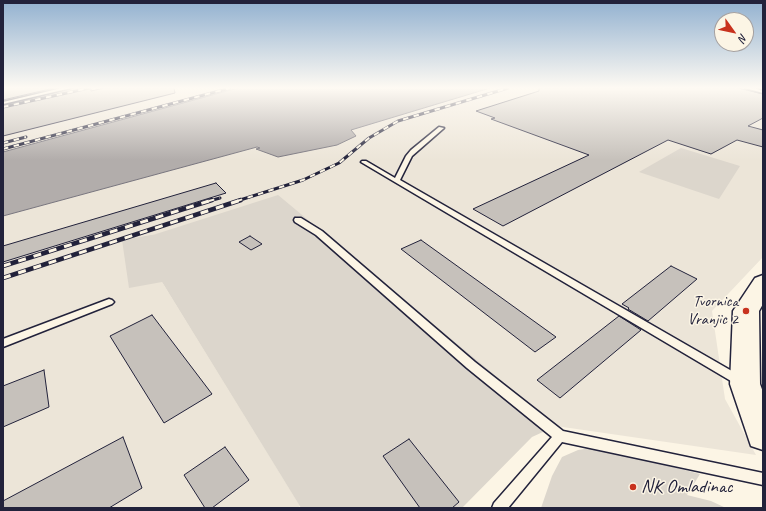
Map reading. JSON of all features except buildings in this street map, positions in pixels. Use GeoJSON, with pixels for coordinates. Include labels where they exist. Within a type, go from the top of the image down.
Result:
{"type":"FeatureCollection","features":[{"type":"Feature","properties":{"kind":"main road"},"geometry":{"type":"LineString","coordinates":[[763,283],[746,311],[745,384],[763,435]]}},
{"type":"Feature","properties":{"kind":"lane"},"geometry":{"type":"LineString","coordinates":[[397,181],[413,151],[441,128]]}},
{"type":"Feature","properties":{"kind":"lane"},"geometry":{"type":"LineString","coordinates":[[364,162],[745,384]]}},
{"type":"Feature","properties":{"kind":"lane"},"geometry":{"type":"LineString","coordinates":[[298,220],[319,232],[471,365],[560,436],[763,479]]}},
{"type":"Feature","properties":{"kind":"lane"},"geometry":{"type":"LineString","coordinates":[[3,343],[109,302]]}},
{"type":"Feature","properties":{"kind":"lane"},"geometry":{"type":"LineString","coordinates":[[499,508],[560,436]]}},
{"type":"Feature","properties":{"kind":"shaded area"},"geometry":{"type":"Polygon","coordinates":[[[3,112],[150,112],[3,152],[3,112]]]}},
{"type":"Feature","properties":{"kind":"shaded area"},"geometry":{"type":"Polygon","coordinates":[[[150,112],[411,112],[351,130],[356,136],[337,145],[278,157],[256,149],[260,148],[257,147],[3,216],[3,152],[150,112]]]}},
{"type":"Feature","properties":{"kind":"shaded area"},"geometry":{"type":"Polygon","coordinates":[[[411,112],[763,112],[763,257],[712,311],[725,399],[756,455],[556,426],[156,234],[123,240],[162,282],[300,506],[297,508],[3,508],[3,216],[257,147],[260,148],[355,136],[350,130],[411,112]]]}},
{"type":"Feature","properties":{"kind":"shaded area"},"geometry":{"type":"Polygon","coordinates":[[[681,148],[740,166],[719,199],[639,172],[681,148]]]}},
{"type":"Feature","properties":{"kind":"shaded area"},"geometry":{"type":"Polygon","coordinates":[[[278,195],[556,426],[532,437],[462,508],[301,508],[162,282],[129,288],[122,240],[156,234],[278,195]]]}},
{"type":"Feature","properties":{"kind":"shaded area"},"geometry":{"type":"Polygon","coordinates":[[[596,447],[700,474],[687,495],[711,501],[726,508],[541,508],[552,476],[562,457],[578,450],[596,447]]]}},
{"type":"Feature","properties":{"kind":"railway"},"geometry":{"type":"LineString","coordinates":[[3,149],[141,112]]}},
{"type":"Feature","properties":{"kind":"railway"},"geometry":{"type":"LineString","coordinates":[[237,201],[303,180],[339,163],[369,138],[398,121],[429,112]]}},
{"type":"Feature","properties":{"kind":"railway"},"geometry":{"type":"LineString","coordinates":[[3,143],[26,137]]}},
{"type":"Feature","properties":{"kind":"railway"},"geometry":{"type":"LineString","coordinates":[[209,201],[220,198]]}},
{"type":"Feature","properties":{"kind":"railway"},"geometry":{"type":"LineString","coordinates":[[3,266],[212,200]]}},
{"type":"Feature","properties":{"kind":"railway"},"geometry":{"type":"LineString","coordinates":[[3,278],[241,200]]}},
{"type":"Feature","properties":{"kind":"place","name":"Tvornica Vranjic 2"},"geometry":{"type":"Point","coordinates":[746,311]}},
{"type":"Feature","properties":{"kind":"place","name":"NK Omladinac"},"geometry":{"type":"Point","coordinates":[633,487]}}]}
